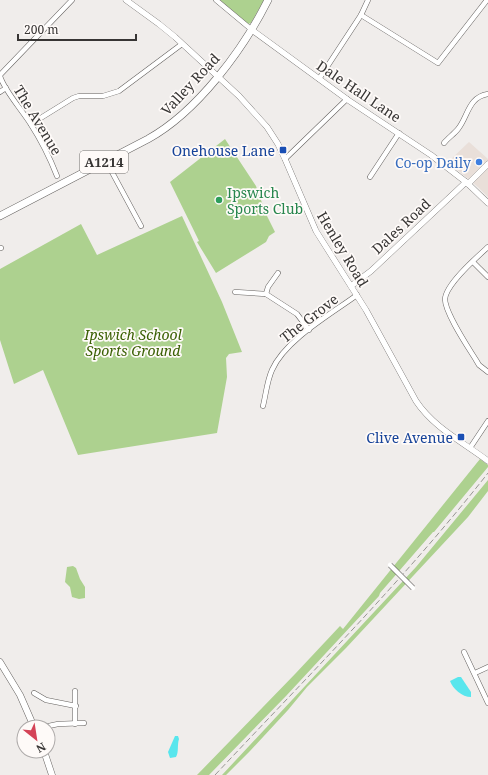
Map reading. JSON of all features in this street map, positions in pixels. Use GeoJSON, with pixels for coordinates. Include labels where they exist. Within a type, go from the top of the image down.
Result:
{"type":"FeatureCollection","features":[{"type":"Feature","properties":{"kind":"main road","name":"Valley Road"},"geometry":{"type":"LineString","coordinates":[[0,216],[152,137],[168,126],[218,77],[252,30],[268,0]]}},
{"type":"Feature","properties":{"kind":"main road"},"geometry":{"type":"LineString","coordinates":[[0,662],[20,695],[30,719]]}},
{"type":"Feature","properties":{"kind":"main road"},"geometry":{"type":"LineString","coordinates":[[47,759],[52,775]]}},
{"type":"Feature","properties":{"kind":"street"},"geometry":{"type":"LineString","coordinates":[[0,76],[72,0]]}},
{"type":"Feature","properties":{"kind":"street","name":"Henley Road"},"geometry":{"type":"LineString","coordinates":[[126,0],[159,24],[182,44],[239,96],[258,116],[272,135],[285,159],[316,231],[357,295],[422,409],[436,424],[488,461]]}},
{"type":"Feature","properties":{"kind":"street","name":"Dale Hall Lane"},"geometry":{"type":"LineString","coordinates":[[216,0],[252,30],[319,79],[431,155],[467,183],[488,203]]}},
{"type":"Feature","properties":{"kind":"street"},"geometry":{"type":"LineString","coordinates":[[319,79],[361,15],[368,0]]}},
{"type":"Feature","properties":{"kind":"street"},"geometry":{"type":"LineString","coordinates":[[361,15],[438,63],[487,0]]}},
{"type":"Feature","properties":{"kind":"street"},"geometry":{"type":"LineString","coordinates":[[31,124],[73,98],[79,96],[103,96],[119,91],[182,44]]}},
{"type":"Feature","properties":{"kind":"street","name":"The Avenue"},"geometry":{"type":"LineString","coordinates":[[0,76],[6,88],[31,124],[45,148],[57,176]]}},
{"type":"Feature","properties":{"kind":"street"},"geometry":{"type":"LineString","coordinates":[[0,92],[6,88]]}},
{"type":"Feature","properties":{"kind":"street"},"geometry":{"type":"LineString","coordinates":[[444,143],[458,129],[472,104],[482,95],[488,94]]}},
{"type":"Feature","properties":{"kind":"street"},"geometry":{"type":"LineString","coordinates":[[285,159],[347,99]]}},
{"type":"Feature","properties":{"kind":"street"},"geometry":{"type":"LineString","coordinates":[[370,177],[399,133]]}},
{"type":"Feature","properties":{"kind":"street"},"geometry":{"type":"LineString","coordinates":[[106,161],[141,226]]}},
{"type":"Feature","properties":{"kind":"street","name":"Dales Road"},"geometry":{"type":"LineString","coordinates":[[351,286],[371,271],[488,164]]}},
{"type":"Feature","properties":{"kind":"street"},"geometry":{"type":"LineString","coordinates":[[488,246],[450,285],[445,300],[448,312],[477,363],[488,372]]}},
{"type":"Feature","properties":{"kind":"street"},"geometry":{"type":"LineString","coordinates":[[473,262],[488,277]]}},
{"type":"Feature","properties":{"kind":"street"},"geometry":{"type":"LineString","coordinates":[[266,294],[268,287],[278,273]]}},
{"type":"Feature","properties":{"kind":"street"},"geometry":{"type":"LineString","coordinates":[[235,292],[266,294],[297,314],[310,330]]}},
{"type":"Feature","properties":{"kind":"street","name":"The Grove"},"geometry":{"type":"LineString","coordinates":[[263,406],[272,370],[284,351],[357,295]]}},
{"type":"Feature","properties":{"kind":"street"},"geometry":{"type":"LineString","coordinates":[[470,448],[488,421]]}},
{"type":"Feature","properties":{"kind":"street"},"geometry":{"type":"LineString","coordinates":[[390,565],[413,588]]}},
{"type":"Feature","properties":{"kind":"street"},"geometry":{"type":"LineString","coordinates":[[464,652],[488,703]]}},
{"type":"Feature","properties":{"kind":"street"},"geometry":{"type":"LineString","coordinates":[[475,673],[488,667]]}},
{"type":"Feature","properties":{"kind":"street"},"geometry":{"type":"LineString","coordinates":[[75,691],[75,724]]}},
{"type":"Feature","properties":{"kind":"street"},"geometry":{"type":"LineString","coordinates":[[34,693],[46,700],[76,706]]}},
{"type":"Feature","properties":{"kind":"street"},"geometry":{"type":"LineString","coordinates":[[56,724],[84,723]]}},
{"type":"Feature","properties":{"kind":"shaded area"},"geometry":{"type":"Polygon","coordinates":[[[469,142],[488,159],[488,197],[448,162],[469,142]]]}},
{"type":"Feature","properties":{"kind":"green space"},"geometry":{"type":"Polygon","coordinates":[[[220,0],[264,0],[251,23],[248,24],[220,0]]]}},
{"type":"Feature","properties":{"kind":"green space","name":"Ipswich Sports Club"},"geometry":{"type":"Polygon","coordinates":[[[225,139],[256,186],[266,214],[275,232],[269,236],[266,242],[216,273],[197,242],[199,241],[170,182],[225,139]]]}},
{"type":"Feature","properties":{"kind":"green space","name":"Ipswich School Sports Ground"},"geometry":{"type":"Polygon","coordinates":[[[182,216],[222,302],[242,352],[229,354],[226,358],[227,377],[217,433],[78,455],[43,370],[14,384],[0,340],[0,269],[81,224],[97,255],[182,216]]]}},
{"type":"Feature","properties":{"kind":"green space"},"geometry":{"type":"Polygon","coordinates":[[[480,459],[488,465],[488,467],[379,596],[286,696],[209,775],[197,775],[340,626],[343,629],[480,459]]]}},
{"type":"Feature","properties":{"kind":"green space"},"geometry":{"type":"Polygon","coordinates":[[[488,480],[488,491],[468,517],[346,648],[307,687],[250,751],[226,775],[222,775],[416,567],[488,480]]]}},
{"type":"Feature","properties":{"kind":"green space"},"geometry":{"type":"Polygon","coordinates":[[[73,566],[76,568],[85,587],[85,598],[79,599],[72,597],[70,587],[65,582],[67,567],[73,566]]]}},
{"type":"Feature","properties":{"kind":"water"},"geometry":{"type":"Polygon","coordinates":[[[461,677],[471,692],[471,697],[461,694],[451,684],[450,681],[461,677]]]}},
{"type":"Feature","properties":{"kind":"water"},"geometry":{"type":"Polygon","coordinates":[[[175,736],[178,736],[179,739],[177,753],[176,757],[170,758],[168,752],[175,736]]]}},
{"type":"Feature","properties":{"kind":"railway"},"geometry":{"type":"LineString","coordinates":[[215,775],[389,589],[456,513],[488,473]]}},
{"type":"Feature","properties":{"kind":"place","name":"Onehouse Lane"},"geometry":{"type":"Point","coordinates":[283,150]}},
{"type":"Feature","properties":{"kind":"place","name":"Co-op Daily"},"geometry":{"type":"Point","coordinates":[479,162]}},
{"type":"Feature","properties":{"kind":"place","name":"Ipswich Sports Club"},"geometry":{"type":"Point","coordinates":[219,200]}},
{"type":"Feature","properties":{"kind":"place","name":"Clive Avenue"},"geometry":{"type":"Point","coordinates":[461,437]}}]}
